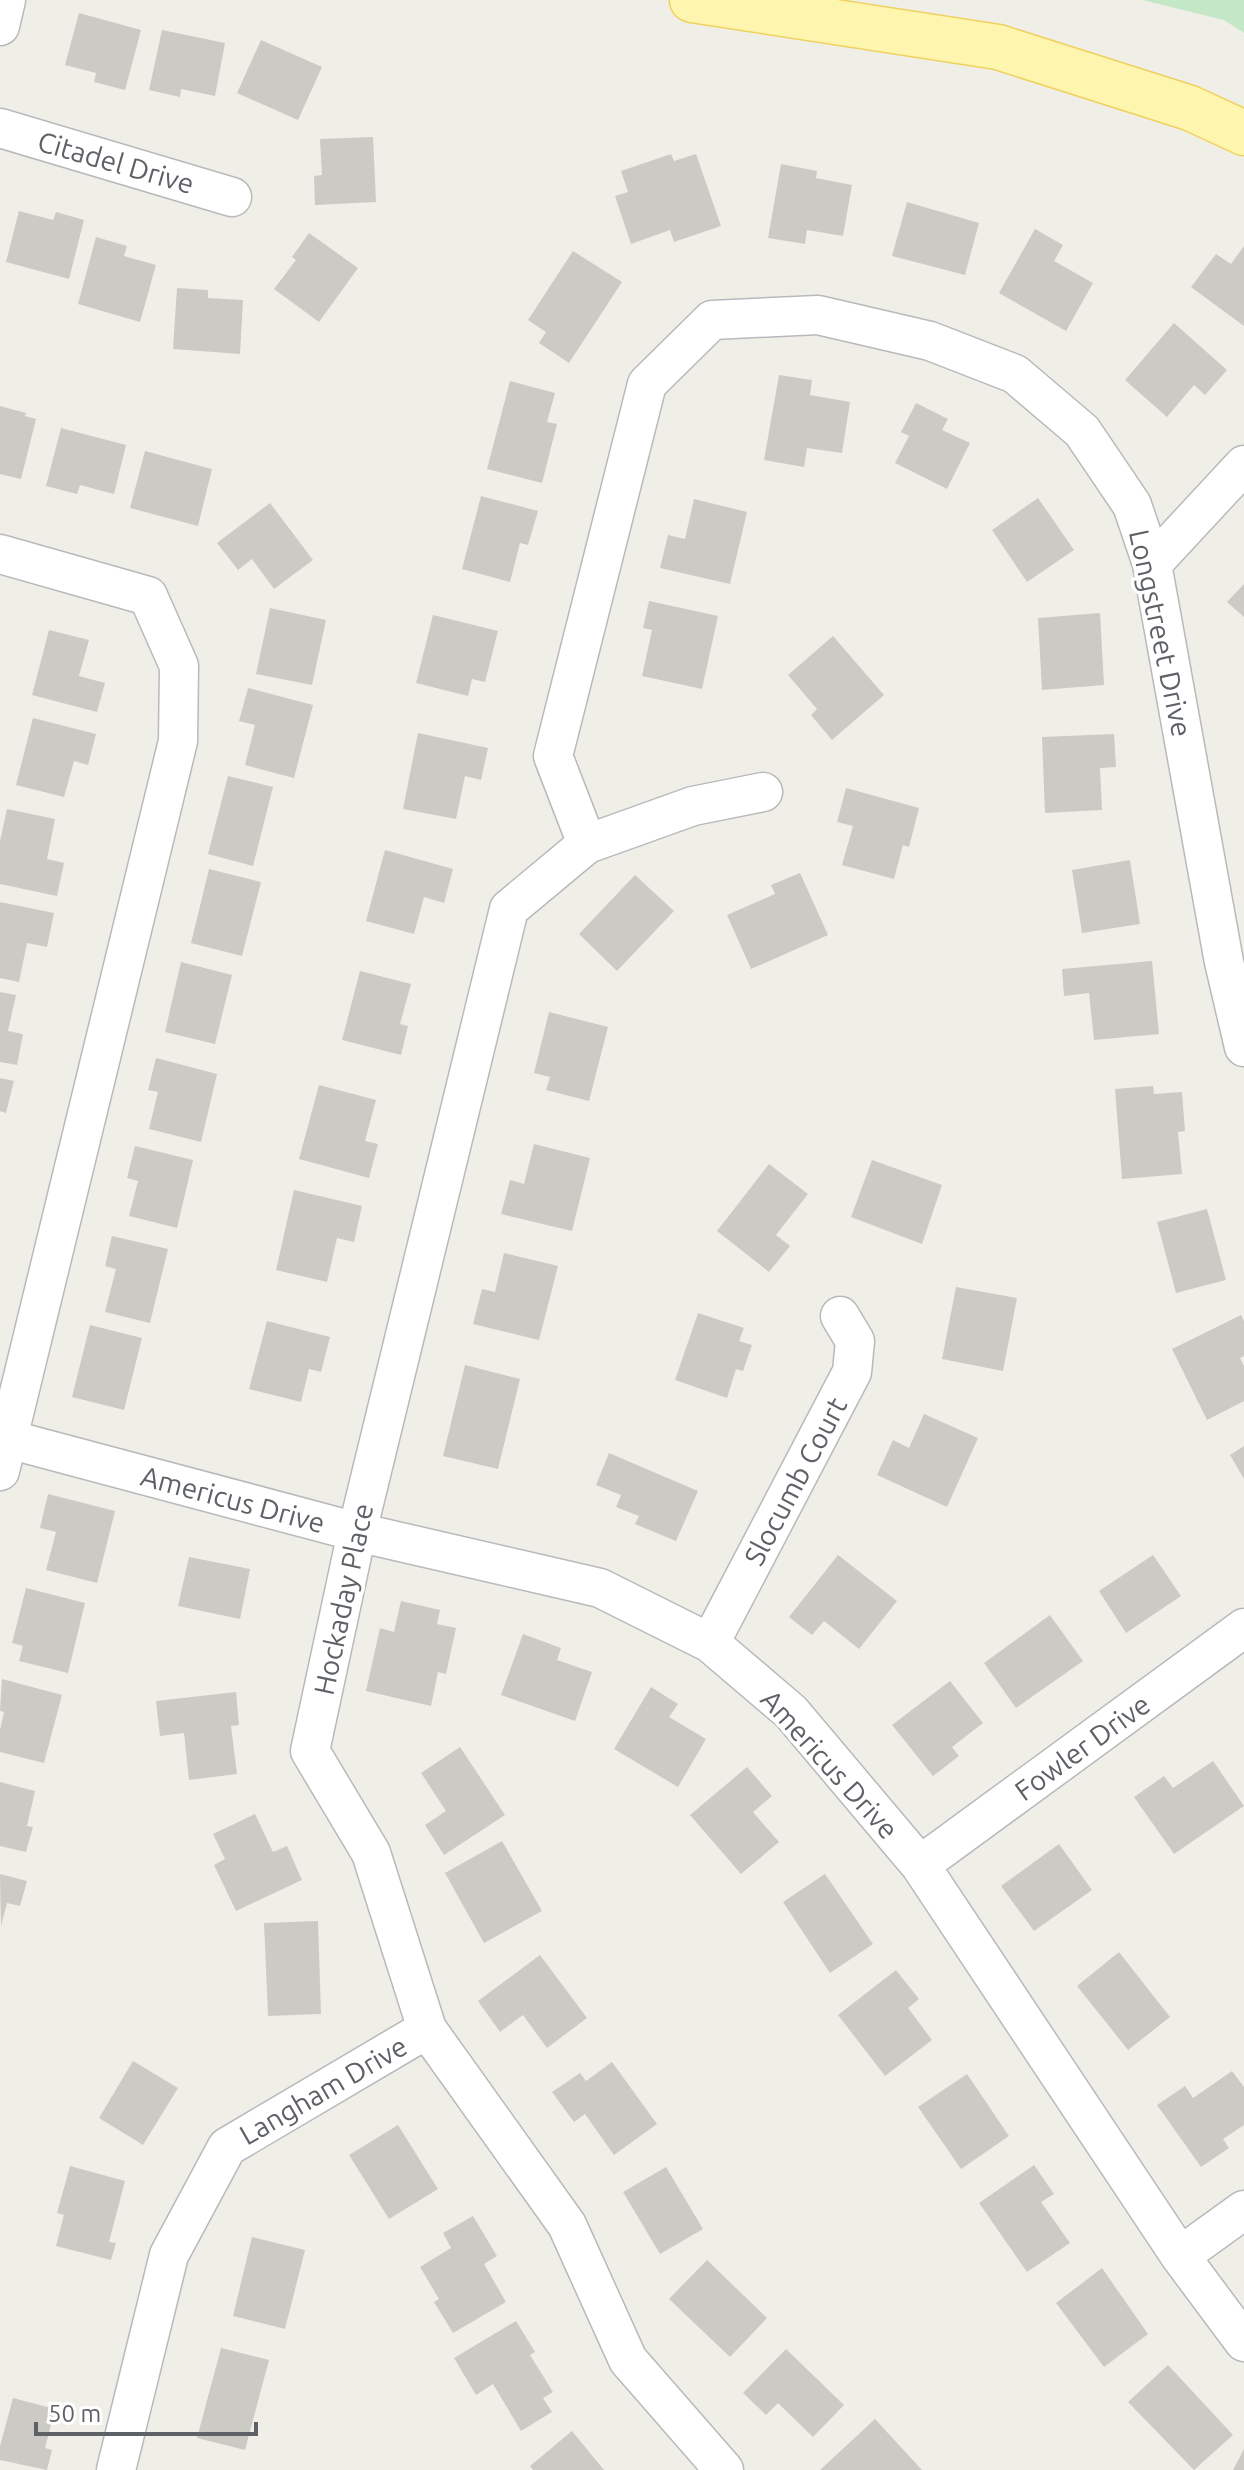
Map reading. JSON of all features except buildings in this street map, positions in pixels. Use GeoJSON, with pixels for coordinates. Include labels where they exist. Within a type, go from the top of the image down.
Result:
{"type":"FeatureCollection","features":[{"type":"Feature","properties":{"kind":"main road"},"geometry":{"type":"LineString","coordinates":[[692,0],[998,47],[1190,108],[1244,133]]}},
{"type":"Feature","properties":{"kind":"street"},"geometry":{"type":"LineString","coordinates":[[0,26],[6,0]]}},
{"type":"Feature","properties":{"kind":"street","name":"Citadel Drive"},"geometry":{"type":"LineString","coordinates":[[0,128],[232,197]]}},
{"type":"Feature","properties":{"kind":"street","name":"Longstreet Drive"},"geometry":{"type":"LineString","coordinates":[[587,844],[553,756],[647,384],[712,320],[818,315],[930,341],[1015,374],[1082,431],[1132,505],[1152,564],[1234,959],[1244,1047]]}},
{"type":"Feature","properties":{"kind":"street"},"geometry":{"type":"LineString","coordinates":[[1152,564],[1244,465]]}},
{"type":"Feature","properties":{"kind":"street"},"geometry":{"type":"LineString","coordinates":[[0,554],[148,596],[179,666],[178,741],[4,1455]]}},
{"type":"Feature","properties":{"kind":"street","name":"Hockaday Place"},"geometry":{"type":"LineString","coordinates":[[724,2470],[628,2360],[567,2225],[427,2029],[371,1853],[310,1751],[357,1532],[509,909],[587,844],[693,806],[763,792]]}},
{"type":"Feature","properties":{"kind":"street","name":"Slocumb Court"},"geometry":{"type":"LineString","coordinates":[[710,1643],[852,1372],[855,1341],[840,1316]]}},
{"type":"Feature","properties":{"kind":"street","name":"Americus Drive"},"geometry":{"type":"LineString","coordinates":[[4,1455],[600,1588],[710,1643],[791,1712],[920,1865],[1180,2256],[1244,2342]]}},
{"type":"Feature","properties":{"kind":"street","name":"Fowler Drive"},"geometry":{"type":"LineString","coordinates":[[920,1865],[1244,1628]]}},
{"type":"Feature","properties":{"kind":"street","name":"Langham Drive"},"geometry":{"type":"LineString","coordinates":[[116,2470],[169,2255],[227,2147],[427,2029]]}},
{"type":"Feature","properties":{"kind":"street"},"geometry":{"type":"LineString","coordinates":[[1180,2256],[1244,2210]]}},
{"type":"Feature","properties":{"kind":"green space"},"geometry":{"type":"Polygon","coordinates":[[[1142,0],[1244,0],[1244,33],[1224,20],[1142,0]]]}}]}
